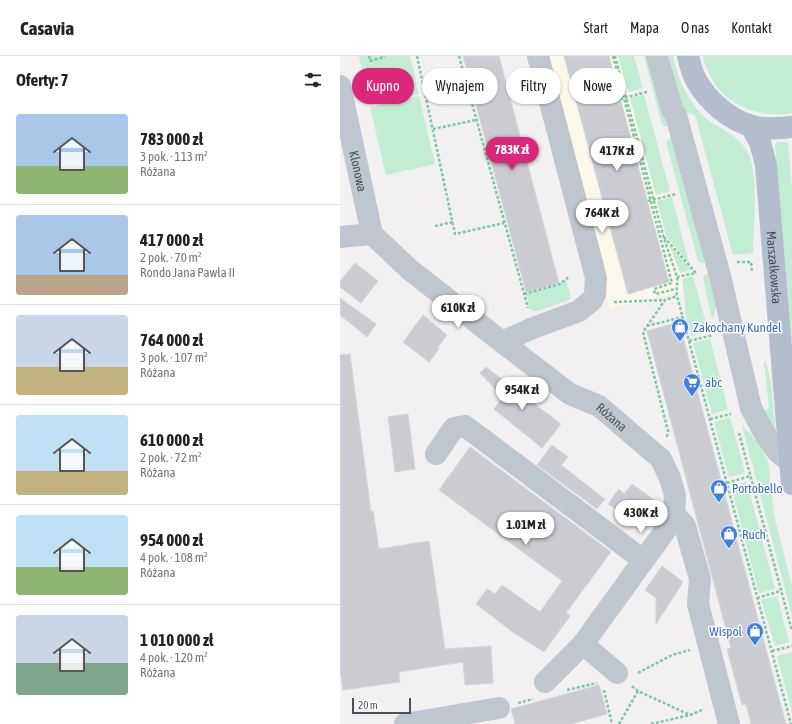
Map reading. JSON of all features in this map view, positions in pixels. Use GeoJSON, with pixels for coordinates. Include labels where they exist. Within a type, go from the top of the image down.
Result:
{"type":"FeatureCollection","features":[{"type":"Feature","properties":{"kind":"main road"},"geometry":{"type":"LineString","coordinates":[[688,56],[695,79],[709,99],[727,115],[751,126],[770,128],[792,127]]}},
{"type":"Feature","properties":{"kind":"main road","name":"Marszałkowska"},"geometry":{"type":"LineString","coordinates":[[751,126],[760,142],[766,165],[792,484]]}},
{"type":"Feature","properties":{"kind":"street"},"geometry":{"type":"LineString","coordinates":[[502,342],[533,328],[579,311],[592,300],[595,294],[596,278],[538,56]]}},
{"type":"Feature","properties":{"kind":"street"},"geometry":{"type":"LineString","coordinates":[[657,56],[672,109],[676,115],[717,266],[751,408],[766,436],[777,451],[790,462]]}},
{"type":"Feature","properties":{"kind":"street","name":"Klonowa"},"geometry":{"type":"LineString","coordinates":[[340,86],[372,234]]}},
{"type":"Feature","properties":{"kind":"street"},"geometry":{"type":"LineString","coordinates":[[340,237],[372,234]]}},
{"type":"Feature","properties":{"kind":"street","name":"Różana"},"geometry":{"type":"LineString","coordinates":[[372,234],[409,269],[570,394],[599,406],[661,459],[670,478],[675,495],[674,514],[667,528],[583,644],[545,682]]}},
{"type":"Feature","properties":{"kind":"street"},"geometry":{"type":"LineString","coordinates":[[436,454],[454,428],[465,426],[643,560]]}},
{"type":"Feature","properties":{"kind":"street"},"geometry":{"type":"LineString","coordinates":[[674,514],[685,526],[700,579],[698,604],[729,724]]}},
{"type":"Feature","properties":{"kind":"street"},"geometry":{"type":"LineString","coordinates":[[583,644],[610,681]]}},
{"type":"Feature","properties":{"kind":"street"},"geometry":{"type":"LineString","coordinates":[[405,724],[498,708]]}},
{"type":"Feature","properties":{"kind":"path"},"geometry":{"type":"LineString","coordinates":[[369,56],[370,61],[384,56]]}},
{"type":"Feature","properties":{"kind":"path"},"geometry":{"type":"LineString","coordinates":[[417,56],[455,234],[504,223]]}},
{"type":"Feature","properties":{"kind":"path"},"geometry":{"type":"LineString","coordinates":[[459,56],[533,328]]}},
{"type":"Feature","properties":{"kind":"path"},"geometry":{"type":"LineString","coordinates":[[614,56],[618,68]]}},
{"type":"Feature","properties":{"kind":"path"},"geometry":{"type":"LineString","coordinates":[[614,56],[672,283],[654,289],[655,294],[676,289]]}},
{"type":"Feature","properties":{"kind":"path"},"geometry":{"type":"LineString","coordinates":[[642,93],[626,97],[653,200],[677,277],[677,296],[791,724]]}},
{"type":"Feature","properties":{"kind":"path"},"geometry":{"type":"LineString","coordinates":[[433,129],[476,120]]}},
{"type":"Feature","properties":{"kind":"path"},"geometry":{"type":"LineString","coordinates":[[648,201],[676,194]]}},
{"type":"Feature","properties":{"kind":"path"},"geometry":{"type":"LineString","coordinates":[[435,226],[453,222]]}},
{"type":"Feature","properties":{"kind":"path"},"geometry":{"type":"LineString","coordinates":[[663,235],[696,273],[677,277]]}},
{"type":"Feature","properties":{"kind":"path"},"geometry":{"type":"LineString","coordinates":[[734,262],[751,262]]}},
{"type":"Feature","properties":{"kind":"path"},"geometry":{"type":"LineString","coordinates":[[524,294],[560,284],[570,276]]}},
{"type":"Feature","properties":{"kind":"path"},"geometry":{"type":"LineString","coordinates":[[592,300],[620,303],[665,300],[677,296]]}},
{"type":"Feature","properties":{"kind":"path"},"geometry":{"type":"LineString","coordinates":[[661,459],[668,431],[643,332],[665,300]]}},
{"type":"Feature","properties":{"kind":"path"},"geometry":{"type":"LineString","coordinates":[[647,326],[683,317]]}},
{"type":"Feature","properties":{"kind":"path"},"geometry":{"type":"LineString","coordinates":[[689,341],[713,335]]}},
{"type":"Feature","properties":{"kind":"path"},"geometry":{"type":"LineString","coordinates":[[710,419],[729,414]]}},
{"type":"Feature","properties":{"kind":"path"},"geometry":{"type":"LineString","coordinates":[[722,484],[751,476]]}},
{"type":"Feature","properties":{"kind":"path"},"geometry":{"type":"LineString","coordinates":[[757,598],[781,591]]}},
{"type":"Feature","properties":{"kind":"path"},"geometry":{"type":"LineString","coordinates":[[772,651],[792,646]]}},
{"type":"Feature","properties":{"kind":"path"},"geometry":{"type":"LineString","coordinates":[[612,724],[610,681],[638,691],[690,715]]}},
{"type":"Feature","properties":{"kind":"path"},"geometry":{"type":"LineString","coordinates":[[619,724],[638,691]]}},
{"type":"Feature","properties":{"kind":"path"},"geometry":{"type":"LineString","coordinates":[[651,724],[690,715],[723,702]]}},
{"type":"Feature","properties":{"kind":"shaded area"},"geometry":{"type":"Polygon","coordinates":[[[546,56],[625,56],[689,289],[610,309],[558,104],[561,104],[561,68],[549,68],[546,56]]]}},
{"type":"Feature","properties":{"kind":"green space"},"geometry":{"type":"Polygon","coordinates":[[[359,56],[410,56],[413,68],[362,68],[359,56]]]}},
{"type":"Feature","properties":{"kind":"green space"},"geometry":{"type":"Polygon","coordinates":[[[618,56],[634,56],[643,88],[628,92],[626,85],[626,68],[621,68],[618,56]]]}},
{"type":"Feature","properties":{"kind":"green space"},"geometry":{"type":"Polygon","coordinates":[[[644,56],[652,56],[671,125],[665,127],[662,125],[644,56]]]}},
{"type":"Feature","properties":{"kind":"green space"},"geometry":{"type":"Polygon","coordinates":[[[669,56],[673,56],[678,75],[686,93],[697,109],[712,123],[736,138],[747,151],[751,161],[755,187],[753,253],[733,255],[695,115],[683,112],[669,56]]]}},
{"type":"Feature","properties":{"kind":"green space"},"geometry":{"type":"Polygon","coordinates":[[[703,56],[792,56],[792,113],[766,114],[742,107],[731,100],[714,83],[703,56]]]}},
{"type":"Feature","properties":{"kind":"green space"},"geometry":{"type":"Polygon","coordinates":[[[414,73],[419,94],[414,95],[414,73]]]}},
{"type":"Feature","properties":{"kind":"green space"},"geometry":{"type":"Polygon","coordinates":[[[644,95],[670,191],[656,195],[630,98],[644,95]]]}},
{"type":"Feature","properties":{"kind":"green space"},"geometry":{"type":"Polygon","coordinates":[[[419,96],[435,164],[386,175],[370,107],[383,104],[414,104],[414,97],[419,96]]]}},
{"type":"Feature","properties":{"kind":"green space"},"geometry":{"type":"Polygon","coordinates":[[[673,138],[707,262],[703,263],[698,261],[666,142],[673,138]]]}},
{"type":"Feature","properties":{"kind":"green space"},"geometry":{"type":"Polygon","coordinates":[[[777,142],[786,142],[788,144],[792,188],[792,351],[775,145],[777,142]]]}},
{"type":"Feature","properties":{"kind":"green space"},"geometry":{"type":"Polygon","coordinates":[[[672,197],[689,263],[666,236],[657,201],[672,197]]]}},
{"type":"Feature","properties":{"kind":"green space"},"geometry":{"type":"Polygon","coordinates":[[[669,244],[691,270],[680,273],[669,244]]]}},
{"type":"Feature","properties":{"kind":"green space"},"geometry":{"type":"Polygon","coordinates":[[[710,274],[718,301],[712,320],[703,278],[705,275],[710,274]]]}},
{"type":"Feature","properties":{"kind":"green space"},"geometry":{"type":"Polygon","coordinates":[[[693,276],[708,331],[692,336],[686,316],[682,279],[693,276]]]}},
{"type":"Feature","properties":{"kind":"green space"},"geometry":{"type":"Polygon","coordinates":[[[566,279],[571,299],[537,311],[530,309],[526,293],[560,284],[566,279]]]}},
{"type":"Feature","properties":{"kind":"green space"},"geometry":{"type":"Polygon","coordinates":[[[710,339],[728,409],[712,414],[693,343],[710,339]]]}},
{"type":"Feature","properties":{"kind":"green space"},"geometry":{"type":"Polygon","coordinates":[[[764,362],[766,362],[771,383],[776,433],[762,411],[767,410],[769,406],[764,362]]]}},
{"type":"Feature","properties":{"kind":"green space"},"geometry":{"type":"Polygon","coordinates":[[[730,417],[745,473],[729,477],[714,422],[730,417]]]}},
{"type":"Feature","properties":{"kind":"green space"},"geometry":{"type":"Polygon","coordinates":[[[742,425],[761,447],[767,459],[774,515],[792,586],[792,616],[742,425]]]}},
{"type":"Feature","properties":{"kind":"green space"},"geometry":{"type":"Polygon","coordinates":[[[747,482],[775,589],[759,593],[731,486],[747,482]]]}},
{"type":"Feature","properties":{"kind":"green space"},"geometry":{"type":"Polygon","coordinates":[[[777,596],[789,642],[775,646],[761,600],[777,596]]]}},
{"type":"Feature","properties":{"kind":"green space"},"geometry":{"type":"Polygon","coordinates":[[[792,652],[792,712],[777,656],[792,652]]]}},
{"type":"Feature","properties":{"kind":"building"},"geometry":{"type":"Polygon","coordinates":[[[463,56],[499,56],[506,82],[506,104],[512,104],[559,283],[526,292],[476,104],[498,104],[498,68],[466,68],[463,56]]]}},
{"type":"Feature","properties":{"kind":"building"},"geometry":{"type":"Polygon","coordinates":[[[564,56],[609,56],[612,68],[569,68],[569,75],[564,56]]]}},
{"type":"Feature","properties":{"kind":"building"},"geometry":{"type":"Polygon","coordinates":[[[577,104],[622,104],[669,282],[628,294],[577,104]]]}},
{"type":"Feature","properties":{"kind":"building"},"geometry":{"type":"Polygon","coordinates":[[[355,263],[378,281],[361,303],[340,287],[340,281],[355,263]]]}},
{"type":"Feature","properties":{"kind":"building"},"geometry":{"type":"Polygon","coordinates":[[[340,298],[376,324],[367,337],[340,315],[340,298]]]}},
{"type":"Feature","properties":{"kind":"building"},"geometry":{"type":"Polygon","coordinates":[[[423,315],[447,335],[429,362],[403,342],[423,315]]]}},
{"type":"Feature","properties":{"kind":"building"},"geometry":{"type":"Polygon","coordinates":[[[679,322],[786,724],[751,724],[746,704],[742,705],[727,649],[731,648],[647,331],[679,322]]]}},
{"type":"Feature","properties":{"kind":"building"},"geometry":{"type":"Polygon","coordinates":[[[350,354],[371,512],[373,511],[379,549],[429,541],[445,649],[491,646],[493,683],[465,685],[463,662],[399,672],[400,682],[343,690],[340,669],[340,355],[350,354]]]}},
{"type":"Feature","properties":{"kind":"building"},"geometry":{"type":"Polygon","coordinates":[[[486,367],[561,424],[542,448],[494,409],[503,397],[480,373],[486,367]]]}},
{"type":"Feature","properties":{"kind":"building"},"geometry":{"type":"Polygon","coordinates":[[[408,414],[415,469],[395,472],[388,417],[408,414]]]}},
{"type":"Feature","properties":{"kind":"building"},"geometry":{"type":"Polygon","coordinates":[[[552,445],[568,457],[561,465],[605,499],[597,509],[537,465],[552,445]]]}},
{"type":"Feature","properties":{"kind":"building"},"geometry":{"type":"Polygon","coordinates":[[[470,447],[611,552],[566,613],[570,616],[544,652],[514,633],[476,604],[487,589],[495,594],[502,585],[540,612],[562,581],[439,490],[470,447]]]}},
{"type":"Feature","properties":{"kind":"building"},"geometry":{"type":"Polygon","coordinates":[[[632,484],[653,499],[636,523],[608,504],[619,489],[624,494],[632,484]]]}},
{"type":"Feature","properties":{"kind":"building"},"geometry":{"type":"Polygon","coordinates":[[[662,566],[683,582],[656,624],[656,598],[645,590],[662,566]]]}},
{"type":"Feature","properties":{"kind":"building"},"geometry":{"type":"Polygon","coordinates":[[[599,685],[607,714],[571,724],[515,724],[511,709],[599,685]]]}},
{"type":"Feature","properties":{"kind":"place","name":"Zakochany Kundel"},"geometry":{"type":"Point","coordinates":[680,342]}},
{"type":"Feature","properties":{"kind":"place","name":"abc"},"geometry":{"type":"Point","coordinates":[692,397]}},
{"type":"Feature","properties":{"kind":"place","name":"Portobello"},"geometry":{"type":"Point","coordinates":[719,503]}},
{"type":"Feature","properties":{"kind":"place","name":"Ruch"},"geometry":{"type":"Point","coordinates":[729,549]}},
{"type":"Feature","properties":{"kind":"place","name":"Wispol"},"geometry":{"type":"Point","coordinates":[755,646]}}]}
